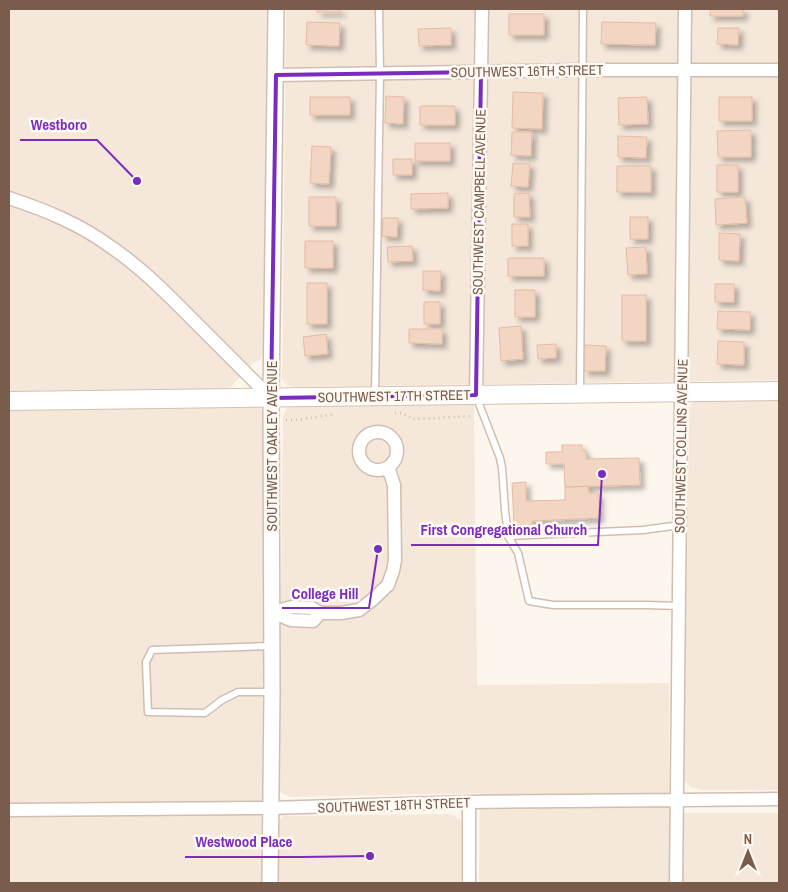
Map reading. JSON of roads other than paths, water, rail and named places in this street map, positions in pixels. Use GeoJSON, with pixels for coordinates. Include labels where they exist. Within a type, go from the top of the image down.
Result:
{"type":"FeatureCollection","features":[{"type":"Feature","properties":{"kind":"main road","name":"SOUTHWEST 17TH STREET"},"geometry":{"type":"LineString","coordinates":[[9,401],[779,391]]}},
{"type":"Feature","properties":{"kind":"street","name":"SOUTHWEST OAKLEY AVENUE"},"geometry":{"type":"LineString","coordinates":[[270,883],[272,692],[271,398],[276,9]]}},
{"type":"Feature","properties":{"kind":"street","name":"SOUTHWEST CAMPBELL AVENUE"},"geometry":{"type":"LineString","coordinates":[[476,395],[482,9]]}},
{"type":"Feature","properties":{"kind":"street","name":"SOUTHWEST COLLINS AVENUE"},"geometry":{"type":"LineString","coordinates":[[676,883],[685,9]]}},
{"type":"Feature","properties":{"kind":"street","name":"SOUTHWEST 16TH STREET"},"geometry":{"type":"LineString","coordinates":[[276,75],[582,70],[779,70]]}},
{"type":"Feature","properties":{"kind":"street"},"geometry":{"type":"LineString","coordinates":[[9,198],[36,207],[70,222],[110,246],[132,262],[156,283],[271,398]]}},
{"type":"Feature","properties":{"kind":"street"},"geometry":{"type":"LineString","coordinates":[[272,612],[291,620],[313,620],[320,613],[341,613],[359,610],[388,584],[395,560],[394,485],[388,467]]}},
{"type":"Feature","properties":{"kind":"street","name":"SOUTHWEST 18TH STREET"},"geometry":{"type":"LineString","coordinates":[[9,810],[270,808],[469,802],[779,799]]}},
{"type":"Feature","properties":{"kind":"street"},"geometry":{"type":"LineString","coordinates":[[469,802],[469,883]]}},
{"type":"Feature","properties":{"kind":"lane"},"geometry":{"type":"LineString","coordinates":[[375,395],[380,73],[379,9]]}},
{"type":"Feature","properties":{"kind":"lane"},"geometry":{"type":"LineString","coordinates":[[580,393],[583,9]]}},
{"type":"Feature","properties":{"kind":"lane"},"geometry":{"type":"LineString","coordinates":[[476,395],[500,458],[508,536],[518,553],[528,601],[553,605],[679,606]]}},
{"type":"Feature","properties":{"kind":"lane"},"geometry":{"type":"LineString","coordinates":[[508,536],[643,530],[680,525]]}},
{"type":"Feature","properties":{"kind":"lane"},"geometry":{"type":"LineString","coordinates":[[272,646],[152,650],[146,662],[148,712],[205,713],[222,700],[238,692],[272,692]]}},
{"type":"Feature","properties":{"kind":"place","name":"Westboro"},"geometry":{"type":"Point","coordinates":[137,181]}},
{"type":"Feature","properties":{"kind":"place","name":"First Congregational Church"},"geometry":{"type":"Point","coordinates":[602,474]}},
{"type":"Feature","properties":{"kind":"place","name":"College Hill"},"geometry":{"type":"Point","coordinates":[378,549]}},
{"type":"Feature","properties":{"kind":"place","name":"Westwood Place"},"geometry":{"type":"Point","coordinates":[370,856]}}]}
